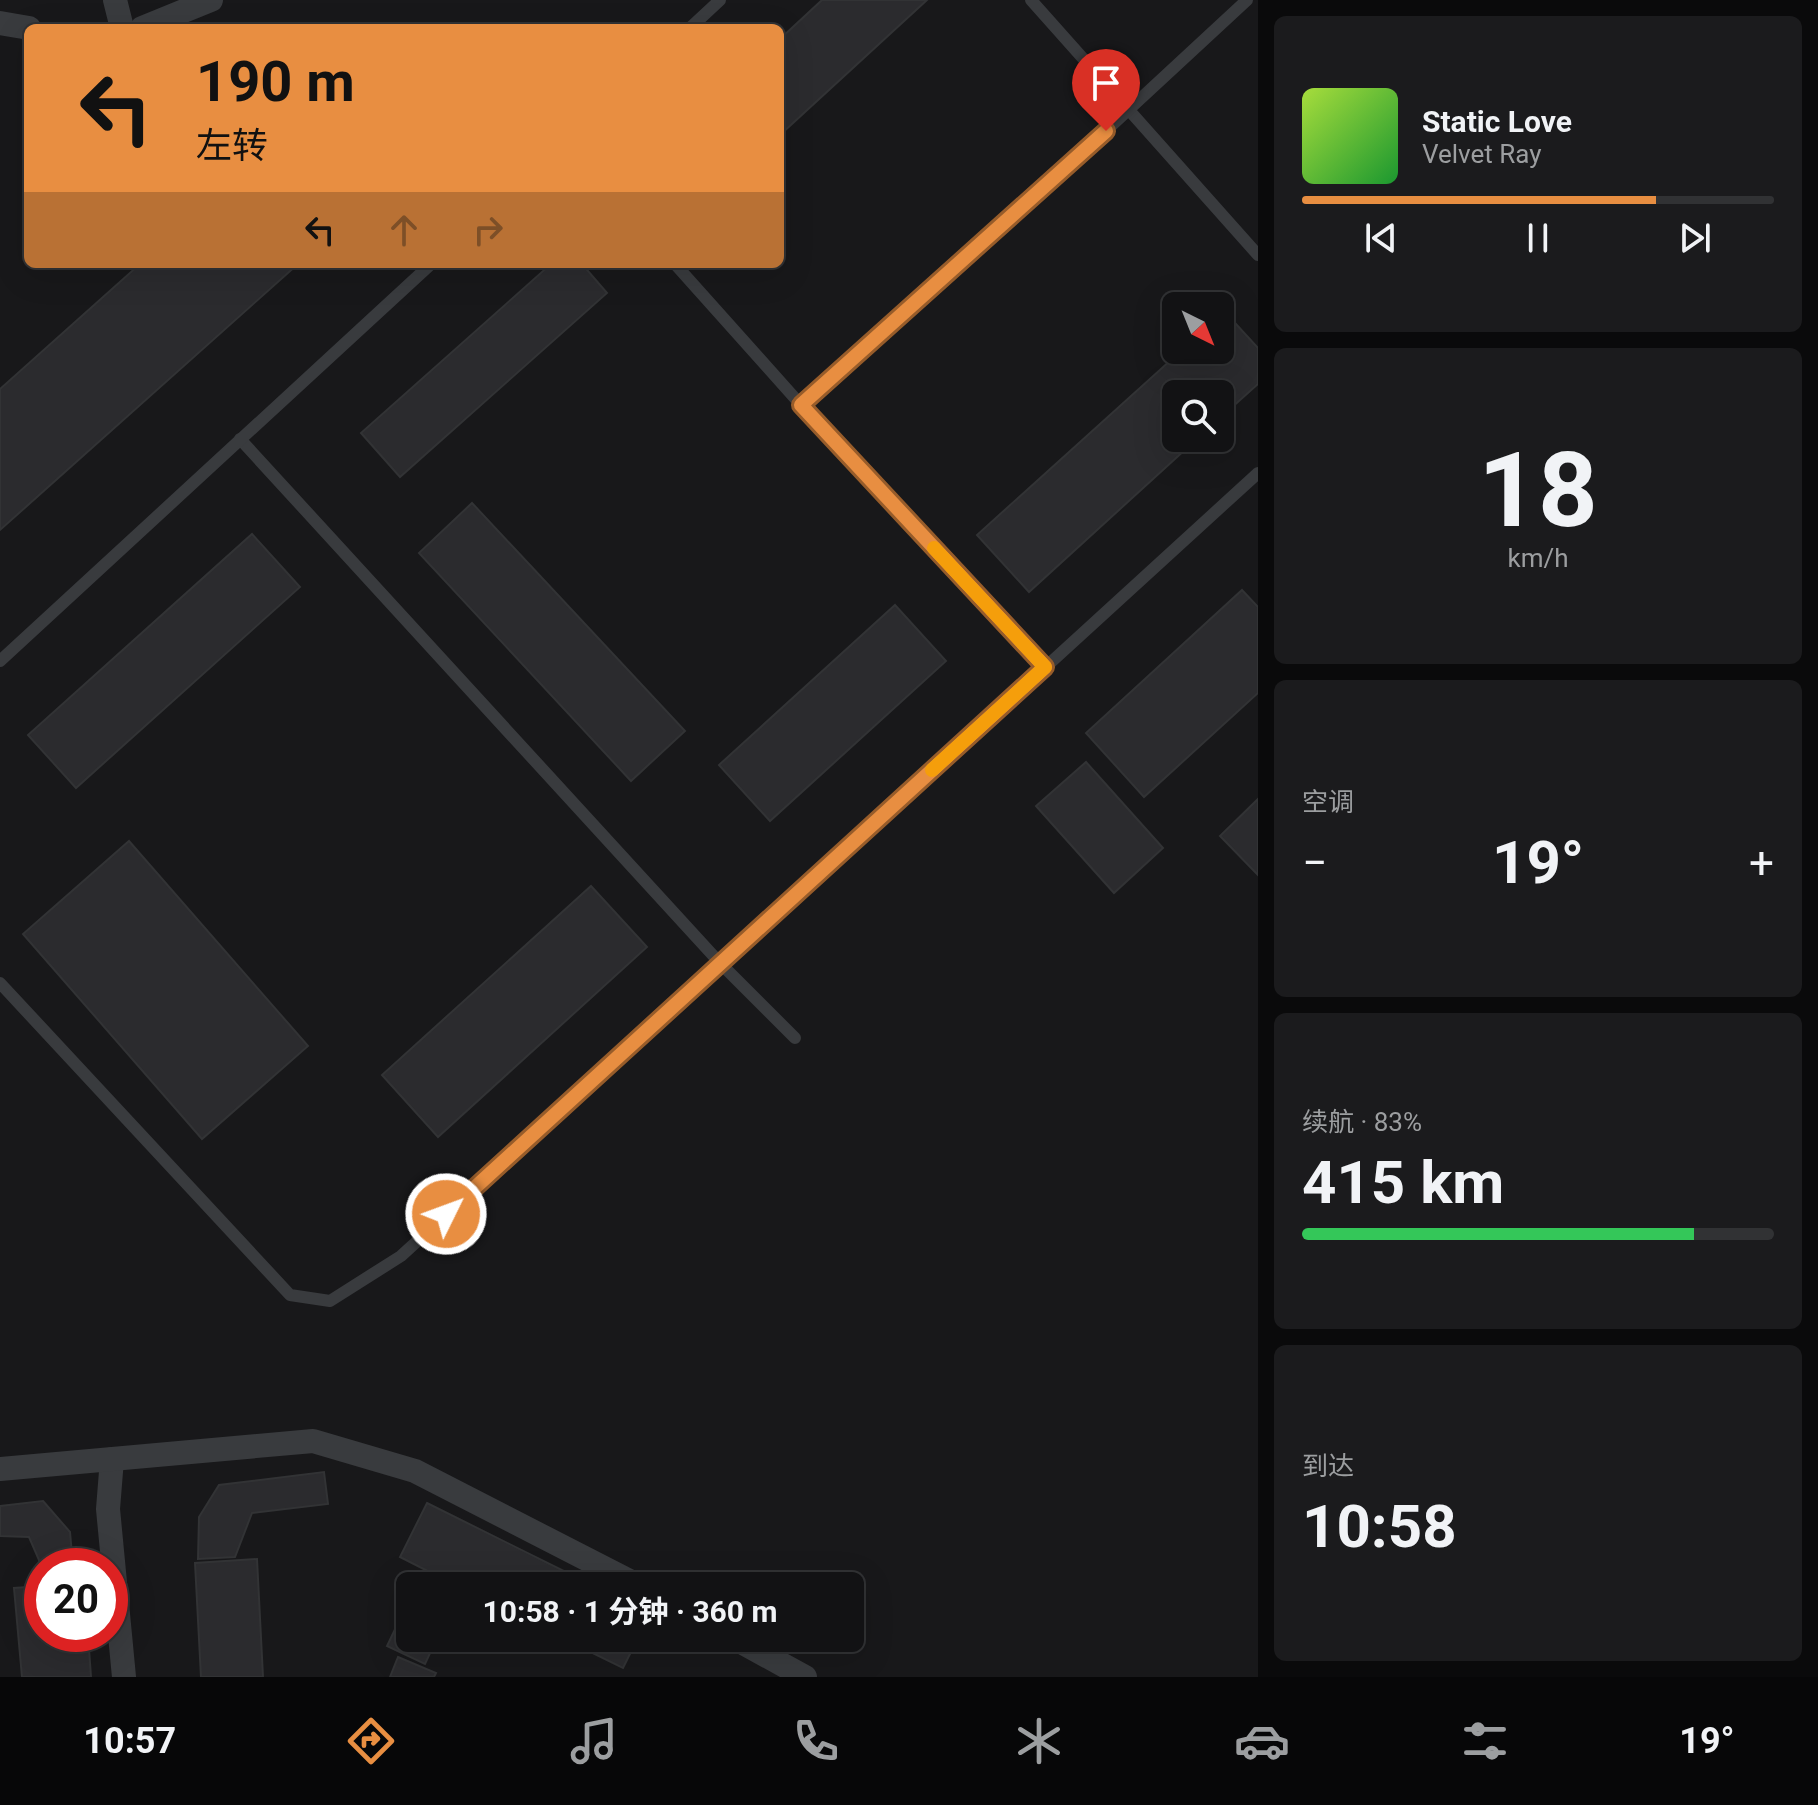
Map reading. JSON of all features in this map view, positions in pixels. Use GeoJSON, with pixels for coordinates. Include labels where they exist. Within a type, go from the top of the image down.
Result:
{"type":"FeatureCollection","features":[{"type":"Feature","properties":{"kind":"street"},"geometry":{"type":"LineString","coordinates":[[115,0],[121,24]]}},
{"type":"Feature","properties":{"kind":"street"},"geometry":{"type":"LineString","coordinates":[[152,24],[211,0]]}},
{"type":"Feature","properties":{"kind":"street"},"geometry":{"type":"LineString","coordinates":[[0,23],[24,27]]}},
{"type":"Feature","properties":{"kind":"street"},"geometry":{"type":"LineString","coordinates":[[0,1469],[313,1441],[415,1471],[612,1572]]}},
{"type":"Feature","properties":{"kind":"street"},"geometry":{"type":"LineString","coordinates":[[112,1459],[108,1509],[124,1677]]}},
{"type":"Feature","properties":{"kind":"street"},"geometry":{"type":"LineString","coordinates":[[759,1652],[805,1677]]}},
{"type":"Feature","properties":{"kind":"lane"},"geometry":{"type":"LineString","coordinates":[[694,24],[720,0]]}},
{"type":"Feature","properties":{"kind":"lane"},"geometry":{"type":"LineString","coordinates":[[1031,0],[1258,255]]}},
{"type":"Feature","properties":{"kind":"lane"},"geometry":{"type":"LineString","coordinates":[[801,405],[1247,0]]}},
{"type":"Feature","properties":{"kind":"lane"},"geometry":{"type":"LineString","coordinates":[[0,661],[427,268]]}},
{"type":"Feature","properties":{"kind":"lane"},"geometry":{"type":"LineString","coordinates":[[679,268],[801,405],[1045,667]]}},
{"type":"Feature","properties":{"kind":"lane"},"geometry":{"type":"LineString","coordinates":[[240,439],[720,963],[795,1038]]}},
{"type":"Feature","properties":{"kind":"lane"},"geometry":{"type":"LineString","coordinates":[[0,983],[290,1295],[330,1301],[401,1256],[1258,473]]}},
{"type":"Feature","properties":{"kind":"building"},"geometry":{"type":"Polygon","coordinates":[[[822,0],[927,0],[784,131],[784,35],[822,0]]]}},
{"type":"Feature","properties":{"kind":"building"},"geometry":{"type":"Polygon","coordinates":[[[136,268],[294,268],[0,530],[0,389],[136,268]]]}},
{"type":"Feature","properties":{"kind":"building"},"geometry":{"type":"Polygon","coordinates":[[[547,268],[585,268],[607,293],[400,477],[361,433],[547,268]]]}},
{"type":"Feature","properties":{"kind":"building"},"geometry":{"type":"Polygon","coordinates":[[[1234,322],[1258,348],[1258,384],[1234,405],[1234,380],[1162,380],[1162,452],[1183,452],[1029,592],[977,535],[1166,364],[1234,364],[1234,322]]]}},
{"type":"Feature","properties":{"kind":"building"},"geometry":{"type":"Polygon","coordinates":[[[472,503],[685,731],[631,781],[419,553],[472,503]]]}},
{"type":"Feature","properties":{"kind":"building"},"geometry":{"type":"Polygon","coordinates":[[[252,534],[300,587],[76,788],[28,735],[252,534]]]}},
{"type":"Feature","properties":{"kind":"building"},"geometry":{"type":"Polygon","coordinates":[[[1242,590],[1258,607],[1258,693],[1144,797],[1086,733],[1242,590]]]}},
{"type":"Feature","properties":{"kind":"building"},"geometry":{"type":"Polygon","coordinates":[[[895,605],[946,661],[770,821],[719,765],[895,605]]]}},
{"type":"Feature","properties":{"kind":"building"},"geometry":{"type":"Polygon","coordinates":[[[1086,762],[1163,848],[1114,893],[1036,806],[1086,762]]]}},
{"type":"Feature","properties":{"kind":"building"},"geometry":{"type":"Polygon","coordinates":[[[1258,799],[1258,875],[1220,836],[1258,799]]]}},
{"type":"Feature","properties":{"kind":"building"},"geometry":{"type":"Polygon","coordinates":[[[129,841],[308,1046],[202,1139],[23,934],[129,841]]]}},
{"type":"Feature","properties":{"kind":"building"},"geometry":{"type":"Polygon","coordinates":[[[591,886],[647,947],[438,1137],[382,1075],[591,886]]]}},
{"type":"Feature","properties":{"kind":"building"},"geometry":{"type":"Polygon","coordinates":[[[324,1472],[328,1504],[252,1513],[235,1557],[198,1559],[199,1517],[219,1485],[324,1472]]]}},
{"type":"Feature","properties":{"kind":"building"},"geometry":{"type":"Polygon","coordinates":[[[43,1501],[70,1532],[71,1548],[34,1548],[29,1537],[0,1536],[0,1506],[43,1501]]]}},
{"type":"Feature","properties":{"kind":"building"},"geometry":{"type":"Polygon","coordinates":[[[427,1503],[566,1572],[429,1572],[400,1557],[427,1503]]]}},
{"type":"Feature","properties":{"kind":"building"},"geometry":{"type":"Polygon","coordinates":[[[257,1559],[263,1677],[201,1677],[195,1563],[257,1559]]]}},
{"type":"Feature","properties":{"kind":"building"},"geometry":{"type":"Polygon","coordinates":[[[24,1587],[24,1652],[89,1652],[91,1677],[22,1677],[14,1588],[24,1587]]]}},
{"type":"Feature","properties":{"kind":"building"},"geometry":{"type":"Polygon","coordinates":[[[396,1627],[396,1650],[387,1646],[396,1627]]]}},
{"type":"Feature","properties":{"kind":"building"},"geometry":{"type":"Polygon","coordinates":[[[400,1652],[431,1652],[425,1664],[400,1652]]]}},
{"type":"Feature","properties":{"kind":"building"},"geometry":{"type":"Polygon","coordinates":[[[590,1652],[631,1652],[623,1668],[590,1652]]]}},
{"type":"Feature","properties":{"kind":"building"},"geometry":{"type":"Polygon","coordinates":[[[398,1657],[436,1673],[434,1677],[390,1677],[398,1657]]]}},
{"type":"Feature","properties":{"kind":"slow traffic"},"geometry":{"type":"LineString","coordinates":[[932,770],[1045,667],[934,548]]}},
{"type":"Feature","properties":{"kind":"route"},"geometry":{"type":"LineString","coordinates":[[446,1214],[1045,667],[801,405],[1106,131]]}}]}
